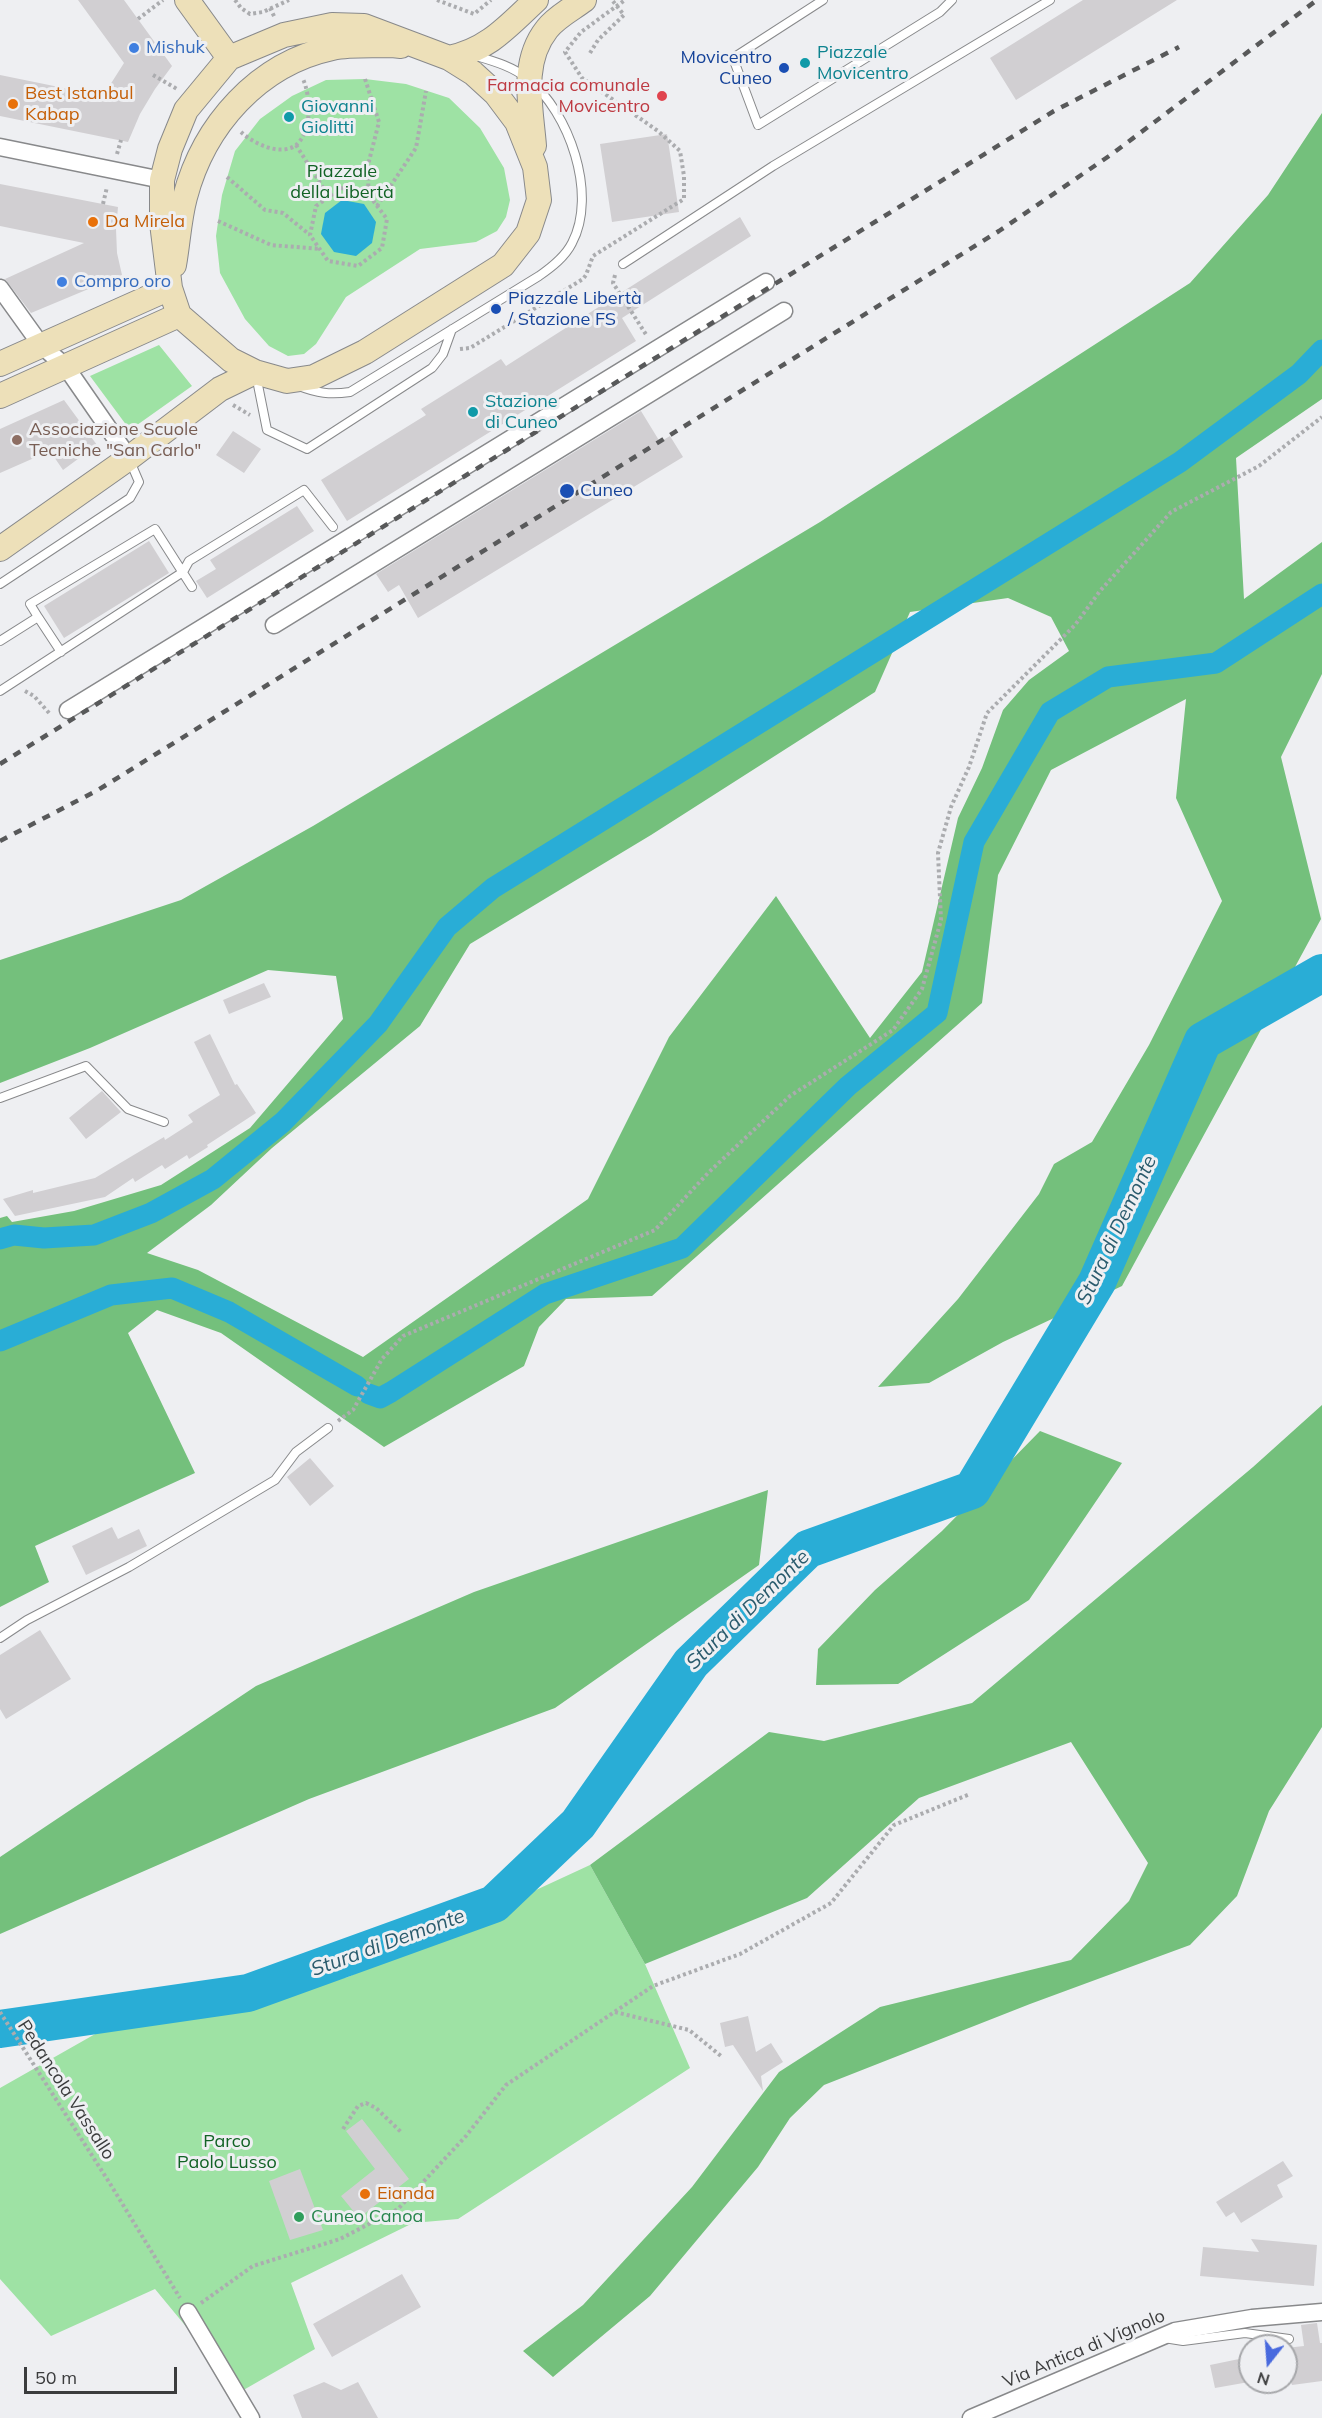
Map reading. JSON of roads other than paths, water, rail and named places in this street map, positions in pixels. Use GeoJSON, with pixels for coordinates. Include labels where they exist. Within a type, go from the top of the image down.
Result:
{"type":"FeatureCollection","features":[{"type":"Feature","properties":{"kind":"main road"},"geometry":{"type":"LineString","coordinates":[[187,0],[229,58]]}},
{"type":"Feature","properties":{"kind":"main road"},"geometry":{"type":"LineString","coordinates":[[170,288],[185,198],[204,148],[236,101],[266,77],[295,60],[333,48],[392,45],[449,54],[495,38],[536,0]]}},
{"type":"Feature","properties":{"kind":"main road"},"geometry":{"type":"LineString","coordinates":[[535,166],[517,122],[496,94],[449,54],[364,26],[332,25],[284,35],[229,58],[186,110],[170,149],[162,180],[162,223],[170,288],[179,315],[231,360],[255,372],[287,381],[314,377],[365,352],[503,265],[528,233],[539,200],[528,79],[530,62],[548,27],[584,0]]}},
{"type":"Feature","properties":{"kind":"main road"},"geometry":{"type":"LineString","coordinates":[[0,364],[170,288]]}},
{"type":"Feature","properties":{"kind":"main road"},"geometry":{"type":"LineString","coordinates":[[0,396],[179,315]]}},
{"type":"Feature","properties":{"kind":"main road"},"geometry":{"type":"LineString","coordinates":[[0,549],[129,458],[220,389],[255,372]]}},
{"type":"Feature","properties":{"kind":"street"},"geometry":{"type":"LineString","coordinates":[[0,147],[162,180]]}},
{"type":"Feature","properties":{"kind":"street"},"geometry":{"type":"LineString","coordinates":[[68,710],[766,282]]}},
{"type":"Feature","properties":{"kind":"street"},"geometry":{"type":"LineString","coordinates":[[0,288],[41,345],[66,367],[129,458]]}},
{"type":"Feature","properties":{"kind":"street"},"geometry":{"type":"LineString","coordinates":[[274,625],[784,311]]}},
{"type":"Feature","properties":{"kind":"street"},"geometry":{"type":"LineString","coordinates":[[188,2312],[251,2418]]}},
{"type":"Feature","properties":{"kind":"street","name":"Via Antica di Vignolo"},"geometry":{"type":"LineString","coordinates":[[971,2418],[1175,2331],[1252,2318],[1322,2312]]}},
{"type":"Feature","properties":{"kind":"lane"},"geometry":{"type":"LineString","coordinates":[[823,0],[733,58],[758,125],[940,12],[952,0]]}},
{"type":"Feature","properties":{"kind":"lane"},"geometry":{"type":"LineString","coordinates":[[623,264],[773,165],[1050,0]]}},
{"type":"Feature","properties":{"kind":"lane"},"geometry":{"type":"LineString","coordinates":[[287,381],[314,392],[334,395],[350,392],[556,264],[572,244],[578,226],[580,182],[568,131],[555,109],[528,79],[503,64],[449,54]]}},
{"type":"Feature","properties":{"kind":"lane"},"geometry":{"type":"LineString","coordinates":[[255,372],[267,430],[307,449],[432,368],[443,354],[452,329]]}},
{"type":"Feature","properties":{"kind":"lane"},"geometry":{"type":"LineString","coordinates":[[0,584],[130,498],[139,482],[129,458]]}},
{"type":"Feature","properties":{"kind":"lane"},"geometry":{"type":"LineString","coordinates":[[0,691],[183,572],[189,561],[304,490],[333,528]]}},
{"type":"Feature","properties":{"kind":"lane"},"geometry":{"type":"LineString","coordinates":[[61,652],[30,604],[155,529],[192,587]]}},
{"type":"Feature","properties":{"kind":"lane"},"geometry":{"type":"LineString","coordinates":[[0,641],[38,617]]}},
{"type":"Feature","properties":{"kind":"lane"},"geometry":{"type":"LineString","coordinates":[[0,1098],[86,1066],[128,1109],[164,1122]]}},
{"type":"Feature","properties":{"kind":"lane"},"geometry":{"type":"LineString","coordinates":[[0,1638],[27,1620],[129,1566],[275,1480],[296,1452],[328,1428]]}},
{"type":"Feature","properties":{"kind":"lane"},"geometry":{"type":"LineString","coordinates":[[1160,2338],[1182,2341],[1252,2334]]}},
{"type":"Feature","properties":{"kind":"water"},"geometry":{"type":"Polygon","coordinates":[[[342,200],[364,204],[376,222],[372,243],[356,256],[334,252],[321,234],[325,213],[342,200]]]}},
{"type":"Feature","properties":{"kind":"waterway"},"geometry":{"type":"LineString","coordinates":[[0,1239],[14,1235],[44,1238],[94,1235],[151,1213],[213,1179],[283,1122],[378,1024],[447,927],[493,888],[1180,462],[1299,374],[1322,350]]}},
{"type":"Feature","properties":{"kind":"waterway"},"geometry":{"type":"LineString","coordinates":[[369,1394],[380,1398],[391,1392],[545,1294],[682,1248],[848,1086],[937,1013],[974,842],[1050,712],[1108,677],[1216,663],[1322,594]]}},
{"type":"Feature","properties":{"kind":"waterway","name":"Stura di Demonte"},"geometry":{"type":"LineString","coordinates":[[0,2029],[248,1993],[494,1904],[578,1824],[691,1663],[808,1549],[972,1490],[1097,1282],[1203,1041],[1322,973]]}},
{"type":"Feature","properties":{"kind":"waterway"},"geometry":{"type":"LineString","coordinates":[[0,1341],[111,1295],[172,1288],[229,1312],[357,1386]]}},
{"type":"Feature","properties":{"kind":"railway"},"geometry":{"type":"LineString","coordinates":[[0,841],[98,790],[999,231],[1112,154],[1317,0]]}},
{"type":"Feature","properties":{"kind":"railway"},"geometry":{"type":"LineString","coordinates":[[0,764],[1054,111],[1179,47]]}},
{"type":"Feature","properties":{"kind":"place","name":"Mishuk"},"geometry":{"type":"Point","coordinates":[134,48]}},
{"type":"Feature","properties":{"kind":"place","name":"Piazzale Movicentro"},"geometry":{"type":"Point","coordinates":[805,63]}},
{"type":"Feature","properties":{"kind":"place","name":"Movicentro Cuneo"},"geometry":{"type":"Point","coordinates":[784,68]}},
{"type":"Feature","properties":{"kind":"place","name":"Farmacia comunale Movicentro"},"geometry":{"type":"Point","coordinates":[662,96]}},
{"type":"Feature","properties":{"kind":"place","name":"Best Istanbul Kabap"},"geometry":{"type":"Point","coordinates":[13,104]}},
{"type":"Feature","properties":{"kind":"place","name":"Giovanni Giolitti"},"geometry":{"type":"Point","coordinates":[289,117]}},
{"type":"Feature","properties":{"kind":"place","name":"Da Mirela"},"geometry":{"type":"Point","coordinates":[93,222]}},
{"type":"Feature","properties":{"kind":"place","name":"Compro oro"},"geometry":{"type":"Point","coordinates":[62,282]}},
{"type":"Feature","properties":{"kind":"place","name":"Piazzale Libertà / Stazione FS"},"geometry":{"type":"Point","coordinates":[496,309]}},
{"type":"Feature","properties":{"kind":"place","name":"Stazione di Cuneo"},"geometry":{"type":"Point","coordinates":[473,412]}},
{"type":"Feature","properties":{"kind":"place","name":"Associazione Scuole Tecniche \"San Carlo\""},"geometry":{"type":"Point","coordinates":[17,440]}},
{"type":"Feature","properties":{"kind":"place","name":"Cuneo"},"geometry":{"type":"Point","coordinates":[567,491]}},
{"type":"Feature","properties":{"kind":"place","name":"Eianda"},"geometry":{"type":"Point","coordinates":[365,2194]}},
{"type":"Feature","properties":{"kind":"place","name":"Cuneo Canoa"},"geometry":{"type":"Point","coordinates":[299,2217]}},
{"type":"Feature","properties":{"kind":"park label","name":"Piazzale della Libertà"},"geometry":{"type":"Point","coordinates":[342,182]}},
{"type":"Feature","properties":{"kind":"park label","name":"Parco Paolo Lusso"},"geometry":{"type":"Point","coordinates":[227,2152]}}]}
